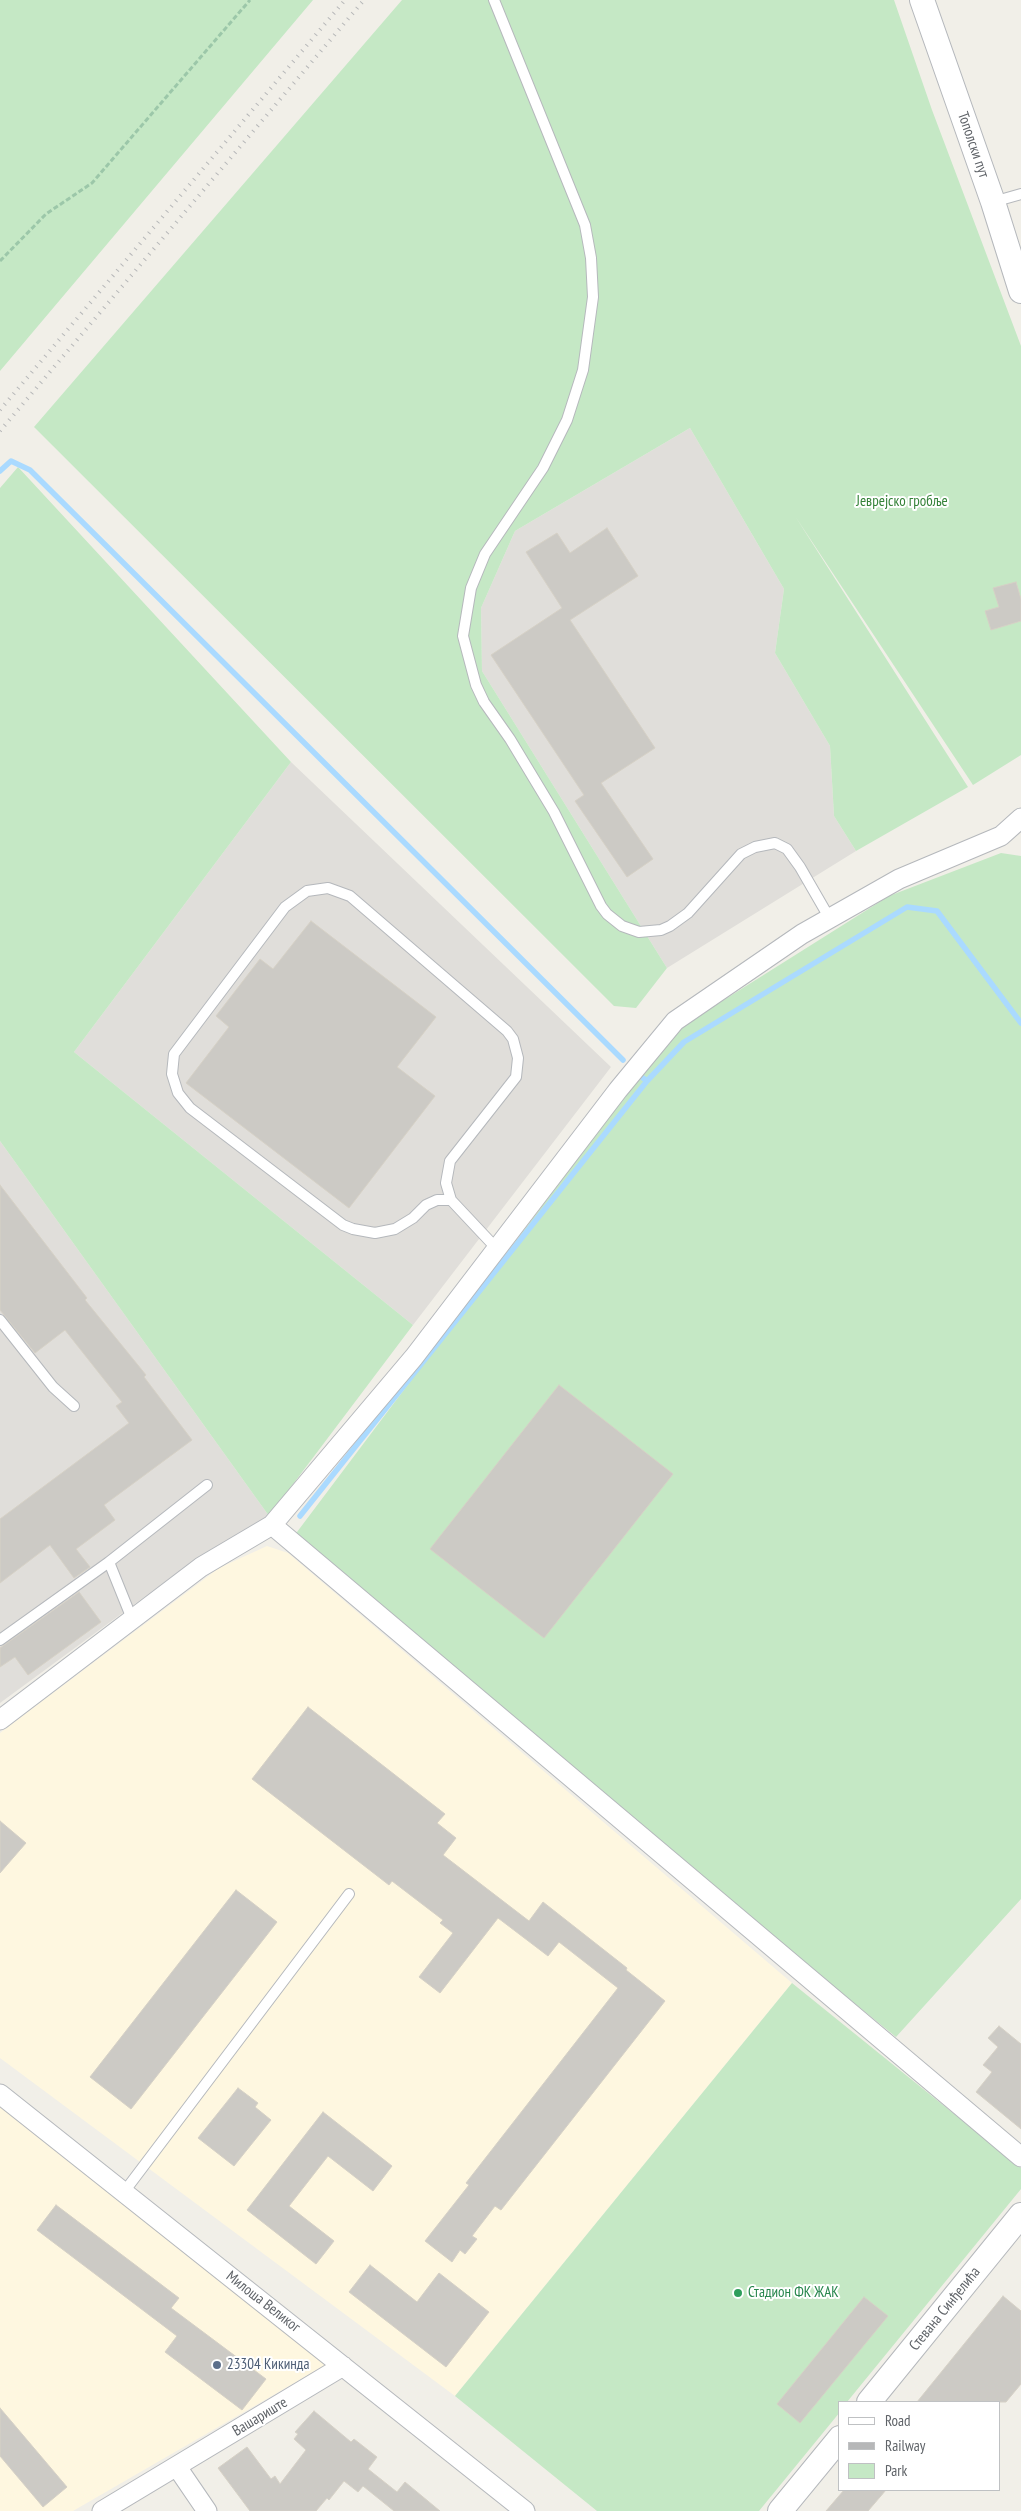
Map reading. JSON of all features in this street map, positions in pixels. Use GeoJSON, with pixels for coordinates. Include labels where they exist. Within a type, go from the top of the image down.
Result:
{"type":"FeatureCollection","features":[{"type":"Feature","properties":{"kind":"street","name":"Тополски пут"},"geometry":{"type":"LineString","coordinates":[[922,0],[993,202],[1021,291]]}},
{"type":"Feature","properties":{"kind":"street"},"geometry":{"type":"LineString","coordinates":[[0,1720],[200,1567],[272,1525],[414,1357],[645,1056],[675,1022],[802,934],[899,879],[1001,836],[1021,818]]}},
{"type":"Feature","properties":{"kind":"street"},"geometry":{"type":"LineString","coordinates":[[272,1525],[1021,2157]]}},
{"type":"Feature","properties":{"kind":"street","name":"Милоша Великог"},"geometry":{"type":"LineString","coordinates":[[0,2094],[525,2511]]}},
{"type":"Feature","properties":{"kind":"street","name":"Стевана Синђелића"},"geometry":{"type":"LineString","coordinates":[[870,2401],[1021,2216]]}},
{"type":"Feature","properties":{"kind":"street","name":"Вашариште"},"geometry":{"type":"LineString","coordinates":[[102,2511],[343,2366]]}},
{"type":"Feature","properties":{"kind":"street"},"geometry":{"type":"LineString","coordinates":[[780,2511],[838,2440]]}},
{"type":"Feature","properties":{"kind":"street"},"geometry":{"type":"LineString","coordinates":[[177,2467],[207,2511]]}},
{"type":"Feature","properties":{"kind":"lane"},"geometry":{"type":"LineString","coordinates":[[494,0],[585,225],[591,258],[593,297],[583,370],[567,420],[543,468],[484,554],[471,588],[463,636],[476,685],[484,702],[520,754],[554,812],[601,906],[607,914],[622,926],[640,932],[660,930],[670,926],[688,913],[741,854],[755,847],[775,844],[787,849],[800,867],[830,919]]}},
{"type":"Feature","properties":{"kind":"lane"},"geometry":{"type":"LineString","coordinates":[[993,202],[1021,194]]}},
{"type":"Feature","properties":{"kind":"lane"},"geometry":{"type":"LineString","coordinates":[[450,1200],[437,1200],[426,1205],[413,1218],[395,1229],[375,1233],[353,1230],[343,1225],[190,1108],[178,1093],[172,1074],[174,1054],[286,907],[308,891],[328,888],[350,896],[507,1031],[513,1039],[518,1058],[516,1077],[450,1161],[446,1183],[450,1200],[498,1249]]}},
{"type":"Feature","properties":{"kind":"lane"},"geometry":{"type":"LineString","coordinates":[[0,1320],[52,1387],[74,1406]]}},
{"type":"Feature","properties":{"kind":"lane"},"geometry":{"type":"LineString","coordinates":[[0,1640],[109,1562],[207,1485]]}},
{"type":"Feature","properties":{"kind":"lane"},"geometry":{"type":"LineString","coordinates":[[109,1562],[132,1620]]}},
{"type":"Feature","properties":{"kind":"lane"},"geometry":{"type":"LineString","coordinates":[[124,2192],[350,1894]]}},
{"type":"Feature","properties":{"kind":"path"},"geometry":{"type":"LineString","coordinates":[[0,261],[46,214],[92,183],[250,0]]}},
{"type":"Feature","properties":{"kind":"shaded area"},"geometry":{"type":"Polygon","coordinates":[[[690,428],[784,589],[775,653],[830,746],[834,816],[856,851],[667,968],[482,671],[481,608],[515,531],[690,428]]]}},
{"type":"Feature","properties":{"kind":"shaded area"},"geometry":{"type":"Polygon","coordinates":[[[291,762],[611,1067],[413,1325],[74,1052],[291,762]]]}},
{"type":"Feature","properties":{"kind":"shaded area"},"geometry":{"type":"Polygon","coordinates":[[[0,1141],[269,1516],[185,1567],[0,1703],[0,1141]]]}},
{"type":"Feature","properties":{"kind":"shaded area"},"geometry":{"type":"Polygon","coordinates":[[[267,1546],[288,1553],[792,1983],[455,2396],[0,2058],[0,1733],[219,1568],[267,1546]]]}},
{"type":"Feature","properties":{"kind":"shaded area"},"geometry":{"type":"Polygon","coordinates":[[[0,2106],[327,2364],[73,2511],[0,2511],[0,2106]]]}},
{"type":"Feature","properties":{"kind":"green space"},"geometry":{"type":"Polygon","coordinates":[[[0,0],[313,0],[0,371],[0,0]]]}},
{"type":"Feature","properties":{"kind":"green space","name":"Јеврејско гробље"},"geometry":{"type":"Polygon","coordinates":[[[402,0],[894,0],[932,110],[1021,346],[1021,755],[973,785],[795,516],[968,787],[856,851],[834,816],[830,746],[775,653],[784,589],[690,428],[515,531],[481,608],[482,671],[667,968],[636,1008],[614,1006],[34,427],[402,0]]]}},
{"type":"Feature","properties":{"kind":"green space"},"geometry":{"type":"Polygon","coordinates":[[[18,467],[291,762],[74,1052],[413,1325],[269,1516],[0,1141],[0,488],[18,467]]]}},
{"type":"Feature","properties":{"kind":"green space"},"geometry":{"type":"Polygon","coordinates":[[[1001,853],[1021,856],[1021,1899],[896,2037],[288,1544],[673,1032],[889,896],[1001,853]]]}},
{"type":"Feature","properties":{"kind":"green space","name":"Стадион ФК ЖАК"},"geometry":{"type":"Polygon","coordinates":[[[792,1983],[1021,2168],[1021,2189],[848,2401],[838,2401],[838,2414],[759,2511],[597,2511],[455,2396],[792,1983]]]}},
{"type":"Feature","properties":{"kind":"building"},"geometry":{"type":"Polygon","coordinates":[[[607,528],[638,576],[570,620],[655,748],[601,783],[653,859],[627,877],[575,801],[584,795],[491,655],[562,608],[526,552],[557,533],[570,553],[607,528]]]}},
{"type":"Feature","properties":{"kind":"building"},"geometry":{"type":"Polygon","coordinates":[[[1016,582],[1021,599],[1021,621],[991,630],[985,611],[999,607],[993,588],[1016,582]]]}},
{"type":"Feature","properties":{"kind":"building"},"geometry":{"type":"Polygon","coordinates":[[[311,921],[436,1017],[397,1067],[435,1096],[349,1208],[186,1083],[229,1027],[216,1016],[260,959],[273,969],[311,921]]]}},
{"type":"Feature","properties":{"kind":"building"},"geometry":{"type":"Polygon","coordinates":[[[0,1185],[87,1298],[85,1300],[146,1375],[144,1377],[192,1440],[104,1505],[115,1520],[76,1549],[90,1567],[74,1578],[50,1545],[0,1583],[0,1519],[129,1423],[116,1406],[122,1402],[65,1330],[35,1353],[0,1310],[0,1185]]]}},
{"type":"Feature","properties":{"kind":"building"},"geometry":{"type":"Polygon","coordinates":[[[559,1385],[673,1474],[544,1638],[430,1549],[559,1385]]]}},
{"type":"Feature","properties":{"kind":"building"},"geometry":{"type":"Polygon","coordinates":[[[79,1592],[101,1622],[28,1675],[15,1657],[0,1667],[0,1648],[79,1592]]]}},
{"type":"Feature","properties":{"kind":"building"},"geometry":{"type":"Polygon","coordinates":[[[308,1707],[445,1814],[437,1823],[456,1838],[443,1855],[529,1921],[543,1902],[627,1968],[626,1970],[665,2001],[501,2210],[495,2206],[472,2236],[477,2239],[465,2254],[460,2250],[452,2262],[425,2241],[469,2185],[466,2183],[618,1988],[559,1942],[548,1956],[498,1918],[440,1993],[419,1977],[453,1933],[440,1923],[443,1920],[392,1881],[389,1885],[252,1779],[308,1707]]]}},
{"type":"Feature","properties":{"kind":"building"},"geometry":{"type":"Polygon","coordinates":[[[0,1821],[26,1843],[0,1873],[0,1821]]]}},
{"type":"Feature","properties":{"kind":"building"},"geometry":{"type":"Polygon","coordinates":[[[236,1890],[277,1922],[131,2109],[90,2077],[236,1890]]]}},
{"type":"Feature","properties":{"kind":"building"},"geometry":{"type":"Polygon","coordinates":[[[999,2026],[1021,2044],[1021,2129],[976,2092],[992,2072],[983,2065],[998,2047],[988,2038],[999,2026]]]}},
{"type":"Feature","properties":{"kind":"building"},"geometry":{"type":"Polygon","coordinates":[[[238,2088],[258,2103],[255,2107],[271,2120],[234,2166],[198,2138],[238,2088]]]}},
{"type":"Feature","properties":{"kind":"building"},"geometry":{"type":"Polygon","coordinates":[[[323,2112],[392,2166],[373,2191],[328,2156],[289,2206],[334,2241],[316,2264],[247,2210],[323,2112]]]}},
{"type":"Feature","properties":{"kind":"building"},"geometry":{"type":"Polygon","coordinates":[[[56,2205],[179,2298],[171,2308],[266,2379],[242,2410],[165,2352],[177,2336],[37,2230],[56,2205]]]}},
{"type":"Feature","properties":{"kind":"building"},"geometry":{"type":"Polygon","coordinates":[[[370,2265],[417,2302],[439,2273],[489,2312],[446,2367],[349,2292],[370,2265]]]}},
{"type":"Feature","properties":{"kind":"building"},"geometry":{"type":"Polygon","coordinates":[[[1003,2296],[1021,2311],[1021,2384],[1006,2402],[918,2401],[1003,2296]]]}},
{"type":"Feature","properties":{"kind":"building"},"geometry":{"type":"Polygon","coordinates":[[[864,2297],[888,2316],[800,2423],[777,2404],[864,2297]]]}},
{"type":"Feature","properties":{"kind":"building"},"geometry":{"type":"Polygon","coordinates":[[[0,2408],[67,2487],[43,2507],[0,2456],[0,2408]]]}},
{"type":"Feature","properties":{"kind":"building"},"geometry":{"type":"Polygon","coordinates":[[[314,2411],[351,2442],[354,2439],[377,2457],[368,2469],[397,2492],[405,2482],[440,2511],[394,2511],[363,2486],[358,2492],[344,2481],[329,2500],[327,2498],[316,2511],[250,2511],[218,2468],[247,2447],[271,2479],[275,2476],[280,2484],[306,2450],[294,2439],[298,2434],[295,2432],[314,2411]]]}},
{"type":"Feature","properties":{"kind":"building"},"geometry":{"type":"Polygon","coordinates":[[[843,2491],[885,2491],[868,2511],[826,2511],[843,2491]]]}},
{"type":"Feature","properties":{"kind":"waterway"},"geometry":{"type":"LineString","coordinates":[[0,471],[11,461],[30,470],[623,1060]]}},
{"type":"Feature","properties":{"kind":"waterway"},"geometry":{"type":"LineString","coordinates":[[643,1078],[647,1081],[684,1042],[907,907],[937,911],[1021,1023]]}},
{"type":"Feature","properties":{"kind":"waterway"},"geometry":{"type":"LineString","coordinates":[[300,1516],[647,1081]]}},
{"type":"Feature","properties":{"kind":"railway"},"geometry":{"type":"LineString","coordinates":[[0,410],[345,0]]}},
{"type":"Feature","properties":{"kind":"railway"},"geometry":{"type":"LineString","coordinates":[[0,431],[364,0]]}},
{"type":"Feature","properties":{"kind":"place","name":"Стадион ФК ЖАК"},"geometry":{"type":"Point","coordinates":[738,2293]}},
{"type":"Feature","properties":{"kind":"place","name":"23304 Кикинда"},"geometry":{"type":"Point","coordinates":[217,2365]}}]}
